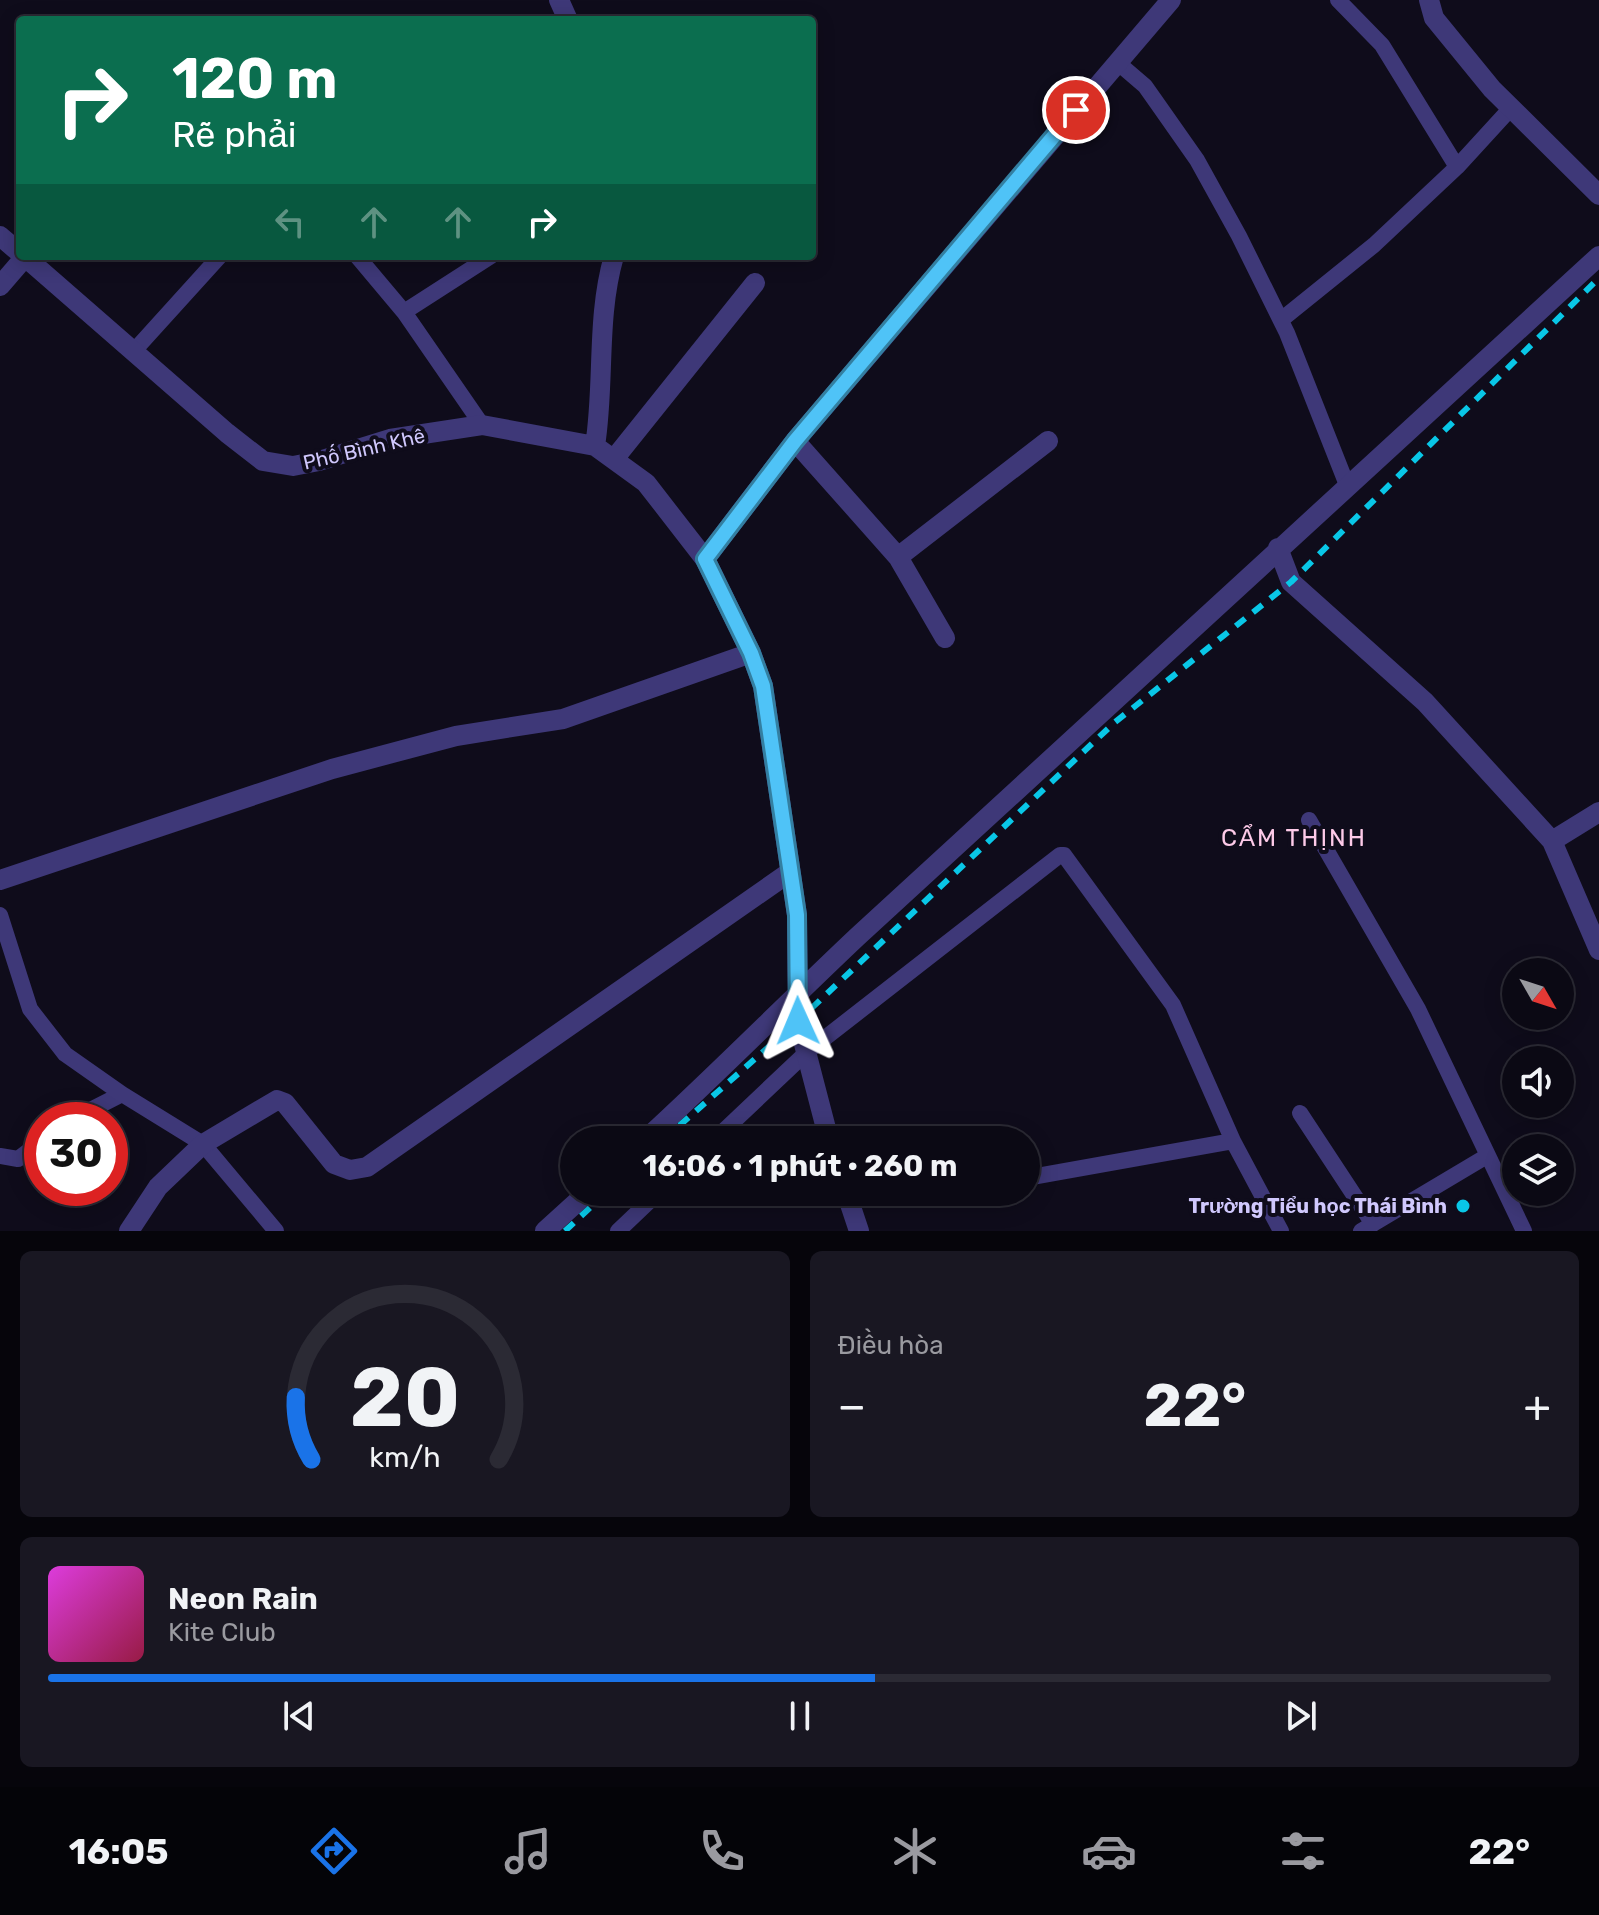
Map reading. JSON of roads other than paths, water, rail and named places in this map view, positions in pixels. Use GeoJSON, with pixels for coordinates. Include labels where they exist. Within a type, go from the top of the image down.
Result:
{"type":"FeatureCollection","features":[{"type":"Feature","properties":{"kind":"street"},"geometry":{"type":"LineString","coordinates":[[705,559],[795,441],[1171,0]]}},
{"type":"Feature","properties":{"kind":"street"},"geometry":{"type":"LineString","coordinates":[[1429,0],[1434,18],[1492,89],[1599,195]]}},
{"type":"Feature","properties":{"kind":"street","name":"Phố Bình Khê"},"geometry":{"type":"LineString","coordinates":[[0,236],[16,249]]}},
{"type":"Feature","properties":{"kind":"street"},"geometry":{"type":"LineString","coordinates":[[660,1126],[797,993],[1599,256]]}},
{"type":"Feature","properties":{"kind":"street"},"geometry":{"type":"LineString","coordinates":[[0,286],[19,260]]}},
{"type":"Feature","properties":{"kind":"street","name":"Phố Bình Khê"},"geometry":{"type":"LineString","coordinates":[[29,260],[263,461],[293,466],[390,439],[482,425],[595,446],[646,483],[705,559],[751,653],[763,686],[797,915],[798,1021],[826,1126]]}},
{"type":"Feature","properties":{"kind":"street"},"geometry":{"type":"LineString","coordinates":[[595,446],[603,311],[613,260]]}},
{"type":"Feature","properties":{"kind":"street"},"geometry":{"type":"LineString","coordinates":[[614,459],[755,283]]}},
{"type":"Feature","properties":{"kind":"street"},"geometry":{"type":"LineString","coordinates":[[795,441],[898,557],[945,638]]}},
{"type":"Feature","properties":{"kind":"street"},"geometry":{"type":"LineString","coordinates":[[898,557],[1048,441]]}},
{"type":"Feature","properties":{"kind":"street"},"geometry":{"type":"LineString","coordinates":[[1278,548],[1291,582],[1425,702],[1552,841],[1599,950]]}},
{"type":"Feature","properties":{"kind":"street"},"geometry":{"type":"LineString","coordinates":[[0,880],[332,769],[456,736],[563,719],[751,653]]}},
{"type":"Feature","properties":{"kind":"street"},"geometry":{"type":"LineString","coordinates":[[1552,841],[1599,812]]}},
{"type":"Feature","properties":{"kind":"street"},"geometry":{"type":"LineString","coordinates":[[129,1231],[158,1187],[203,1144],[277,1100],[285,1103],[334,1164],[350,1170],[367,1167],[790,872]]}},
{"type":"Feature","properties":{"kind":"street"},"geometry":{"type":"LineString","coordinates":[[545,1231],[573,1206]]}},
{"type":"Feature","properties":{"kind":"street"},"geometry":{"type":"LineString","coordinates":[[851,1206],[859,1231]]}},
{"type":"Feature","properties":{"kind":"lane"},"geometry":{"type":"LineString","coordinates":[[1338,0],[1382,45],[1457,167]]}},
{"type":"Feature","properties":{"kind":"lane"},"geometry":{"type":"LineString","coordinates":[[1117,62],[1145,86],[1197,160],[1281,320],[1347,485]]}},
{"type":"Feature","properties":{"kind":"lane"},"geometry":{"type":"LineString","coordinates":[[1281,320],[1374,245],[1457,167],[1511,108]]}},
{"type":"Feature","properties":{"kind":"lane"},"geometry":{"type":"LineString","coordinates":[[133,352],[216,260]]}},
{"type":"Feature","properties":{"kind":"lane"},"geometry":{"type":"LineString","coordinates":[[360,260],[404,312],[482,425]]}},
{"type":"Feature","properties":{"kind":"lane"},"geometry":{"type":"LineString","coordinates":[[404,312],[485,260]]}},
{"type":"Feature","properties":{"kind":"lane"},"geometry":{"type":"LineString","coordinates":[[1309,820],[1418,1009],[1524,1231]]}},
{"type":"Feature","properties":{"kind":"lane"},"geometry":{"type":"LineString","coordinates":[[729,1126],[807,1052],[1060,855],[1064,855],[1173,1005],[1233,1141],[1281,1231]]}},
{"type":"Feature","properties":{"kind":"lane"},"geometry":{"type":"LineString","coordinates":[[0,915],[30,1009],[65,1054],[203,1144],[276,1231]]}},
{"type":"Feature","properties":{"kind":"lane"},"geometry":{"type":"LineString","coordinates":[[106,1102],[122,1094]]}},
{"type":"Feature","properties":{"kind":"lane"},"geometry":{"type":"LineString","coordinates":[[1300,1113],[1367,1228],[1487,1156]]}},
{"type":"Feature","properties":{"kind":"lane"},"geometry":{"type":"LineString","coordinates":[[1040,1175],[1233,1141]]}},
{"type":"Feature","properties":{"kind":"lane"},"geometry":{"type":"LineString","coordinates":[[0,1156],[18,1159],[24,1154]]}},
{"type":"Feature","properties":{"kind":"lane"},"geometry":{"type":"LineString","coordinates":[[618,1231],[644,1206]]}},
{"type":"Feature","properties":{"kind":"railway"},"geometry":{"type":"LineString","coordinates":[[679,1126],[798,1021],[1114,723],[1291,582],[1599,278]]}},
{"type":"Feature","properties":{"kind":"railway"},"geometry":{"type":"LineString","coordinates":[[565,1231],[592,1206]]}},
{"type":"Feature","properties":{"kind":"place","name":"Trường Tiểu học Thái Bình"},"geometry":{"type":"Point","coordinates":[1463,1206]}},
{"type":"Feature","properties":{"kind":"district","name":"CẨM THỊNH"},"geometry":{"type":"Point","coordinates":[1294,838]}}]}
